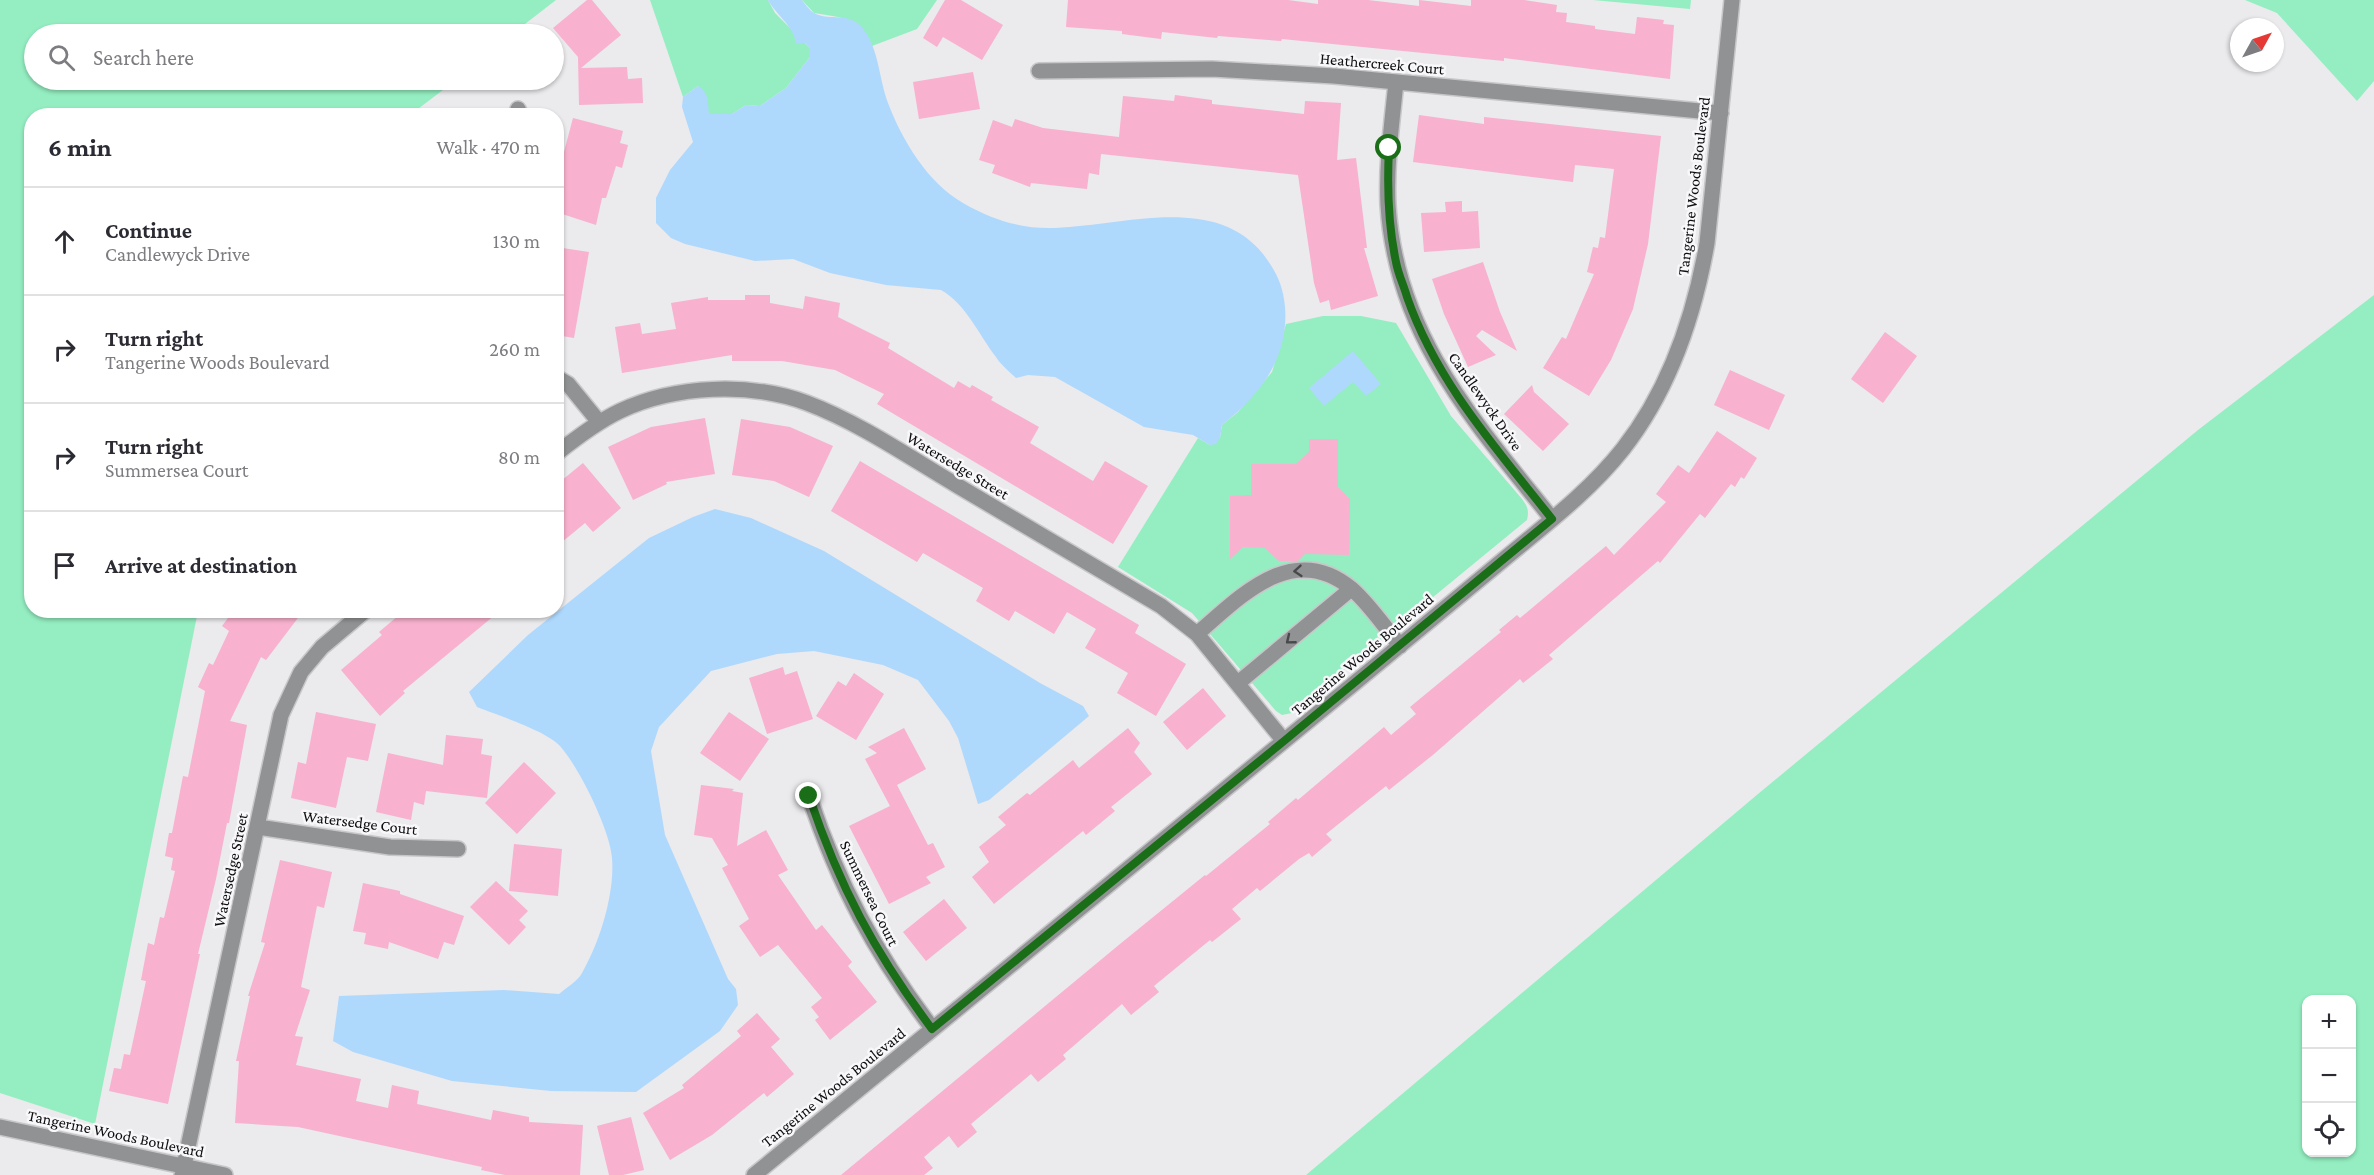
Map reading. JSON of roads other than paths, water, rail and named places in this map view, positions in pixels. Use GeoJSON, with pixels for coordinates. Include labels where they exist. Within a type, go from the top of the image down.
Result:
{"type":"FeatureCollection","features":[{"type":"Feature","properties":{"kind":"street","name":"Tangerine Woods Boulevard"},"geometry":{"type":"LineString","coordinates":[[754,1175],[1552,519],[1597,478],[1624,448],[1653,404],[1680,348],[1701,279],[1707,243],[1732,0]]}},
{"type":"Feature","properties":{"kind":"street","name":"Heathercreek Court"},"geometry":{"type":"LineString","coordinates":[[1039,71],[1212,69],[1396,82],[1721,113]]}},
{"type":"Feature","properties":{"kind":"street","name":"Candlewyck Drive"},"geometry":{"type":"LineString","coordinates":[[1396,82],[1389,148],[1388,205],[1396,265],[1415,319],[1435,362],[1454,393],[1552,519]]}},
{"type":"Feature","properties":{"kind":"street"},"geometry":{"type":"LineString","coordinates":[[564,382],[599,422]]}},
{"type":"Feature","properties":{"kind":"street","name":"Watersedge Street"},"geometry":{"type":"LineString","coordinates":[[564,448],[599,422],[646,401],[708,391],[745,390],[767,392],[806,403],[865,431],[1161,606],[1197,634],[1284,741]]}},
{"type":"Feature","properties":{"kind":"street"},"geometry":{"type":"LineString","coordinates":[[1197,634],[1250,589],[1270,576],[1306,570],[1319,571],[1334,577],[1352,589],[1400,646]]}},
{"type":"Feature","properties":{"kind":"street"},"geometry":{"type":"LineString","coordinates":[[1238,683],[1352,589]]}},
{"type":"Feature","properties":{"kind":"street","name":"Watersedge Street"},"geometry":{"type":"LineString","coordinates":[[183,1171],[281,715],[301,672],[322,647],[356,618]]}},
{"type":"Feature","properties":{"kind":"street","name":"Summersea Court"},"geometry":{"type":"LineString","coordinates":[[809,796],[825,843],[861,922],[904,992],[932,1029]]}},
{"type":"Feature","properties":{"kind":"street","name":"Watersedge Court"},"geometry":{"type":"LineString","coordinates":[[258,826],[390,847],[458,849]]}},
{"type":"Feature","properties":{"kind":"street","name":"Tangerine Woods Boulevard"},"geometry":{"type":"LineString","coordinates":[[0,1127],[183,1171],[225,1175]]}},
{"type":"Feature","properties":{"kind":"water"},"geometry":{"type":"Polygon","coordinates":[[[768,0],[802,0],[814,13],[853,20],[864,30],[873,46],[888,103],[908,145],[938,184],[963,203],[993,218],[1037,228],[1075,227],[1162,217],[1191,218],[1218,223],[1242,235],[1263,254],[1275,272],[1283,292],[1285,325],[1282,343],[1277,359],[1260,388],[1222,425],[1220,438],[1216,444],[1210,445],[1193,435],[1144,427],[1055,377],[1028,375],[1016,378],[998,360],[958,303],[941,290],[886,285],[830,273],[793,259],[755,261],[685,244],[671,238],[656,223],[656,198],[670,170],[693,142],[682,107],[683,97],[698,86],[706,95],[709,114],[732,114],[746,105],[760,106],[786,88],[810,57],[810,48],[805,43],[796,44],[789,26],[768,0]]]}},
{"type":"Feature","properties":{"kind":"water"},"geometry":{"type":"Polygon","coordinates":[[[1353,351],[1381,384],[1366,396],[1353,382],[1324,406],[1309,388],[1353,351]]]}},
{"type":"Feature","properties":{"kind":"water"},"geometry":{"type":"Polygon","coordinates":[[[715,509],[751,518],[824,551],[1040,683],[1083,706],[1089,716],[989,800],[978,804],[958,738],[949,721],[918,680],[883,665],[814,651],[777,654],[711,671],[659,727],[651,751],[665,835],[728,979],[736,989],[738,1005],[720,1031],[636,1092],[551,1091],[452,1081],[353,1052],[333,1041],[339,996],[504,990],[559,994],[580,976],[595,947],[609,902],[611,886],[612,858],[600,816],[576,768],[554,740],[533,729],[477,707],[469,692],[528,635],[549,618],[564,618],[564,606],[649,538],[715,509]]]}}]}
